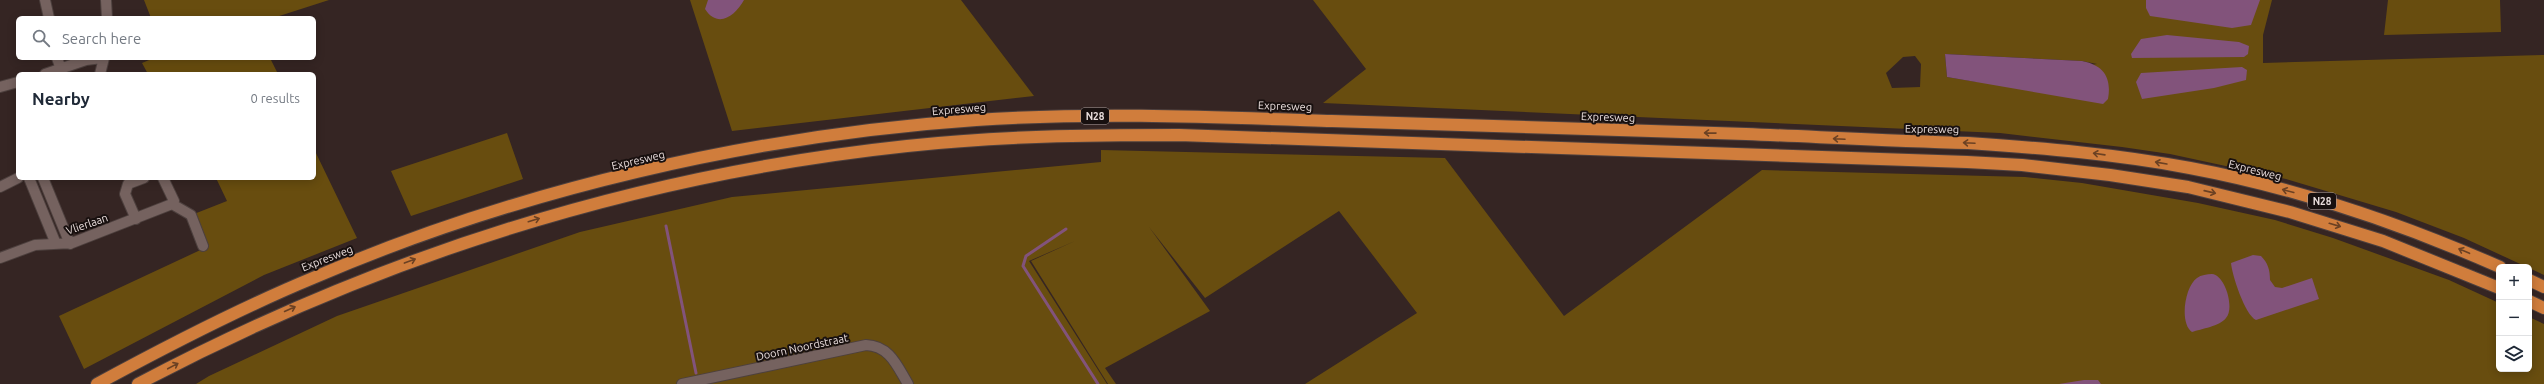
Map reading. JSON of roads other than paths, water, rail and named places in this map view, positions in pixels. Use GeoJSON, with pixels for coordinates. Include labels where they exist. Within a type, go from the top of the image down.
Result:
{"type":"FeatureCollection","features":[{"type":"Feature","properties":{"kind":"highway","name":"Expresweg"},"geometry":{"type":"LineString","coordinates":[[96,384],[191,334],[318,275],[453,225],[505,209],[608,180],[756,147],[834,135],[977,120],[1175,115],[1748,134],[1968,143],[2070,151],[2190,168],[2296,193],[2387,221],[2496,265]]}},
{"type":"Feature","properties":{"kind":"highway","name":"N28"},"geometry":{"type":"LineString","coordinates":[[138,384],[200,351],[325,294],[457,244],[574,208],[706,177],[833,155],[916,145],[1084,135],[1179,135],[2022,165],[2188,187],[2249,201],[2383,240],[2496,287]]}},
{"type":"Feature","properties":{"kind":"highway"},"geometry":{"type":"LineString","coordinates":[[2532,281],[2544,286]]}},
{"type":"Feature","properties":{"kind":"highway"},"geometry":{"type":"LineString","coordinates":[[2532,302],[2544,308]]}},
{"type":"Feature","properties":{"kind":"street"},"geometry":{"type":"LineString","coordinates":[[45,0],[49,16]]}},
{"type":"Feature","properties":{"kind":"street"},"geometry":{"type":"LineString","coordinates":[[106,0],[107,16]]}},
{"type":"Feature","properties":{"kind":"street"},"geometry":{"type":"LineString","coordinates":[[58,60],[61,68]]}},
{"type":"Feature","properties":{"kind":"street"},"geometry":{"type":"LineString","coordinates":[[50,72],[95,60]]}},
{"type":"Feature","properties":{"kind":"street"},"geometry":{"type":"LineString","coordinates":[[100,72],[103,60]]}},
{"type":"Feature","properties":{"kind":"street"},"geometry":{"type":"LineString","coordinates":[[0,86],[16,82]]}},
{"type":"Feature","properties":{"kind":"street"},"geometry":{"type":"LineString","coordinates":[[0,187],[16,179]]}},
{"type":"Feature","properties":{"kind":"street"},"geometry":{"type":"LineString","coordinates":[[30,180],[56,244]]}},
{"type":"Feature","properties":{"kind":"street"},"geometry":{"type":"LineString","coordinates":[[44,180],[70,244]]}},
{"type":"Feature","properties":{"kind":"street"},"geometry":{"type":"LineString","coordinates":[[136,219],[125,194],[128,184],[139,180]]}},
{"type":"Feature","properties":{"kind":"street"},"geometry":{"type":"LineString","coordinates":[[164,180],[174,201],[172,204],[191,215],[203,246]]}},
{"type":"Feature","properties":{"kind":"street","name":"Vlierlaan"},"geometry":{"type":"LineString","coordinates":[[0,258],[35,245],[70,244],[172,204]]}},
{"type":"Feature","properties":{"kind":"street","name":"Doorn Noordstraat"},"geometry":{"type":"LineString","coordinates":[[682,384],[866,345],[882,347],[888,352],[908,384]]}},
{"type":"Feature","properties":{"kind":"waterway"},"geometry":{"type":"LineString","coordinates":[[666,226],[696,373]]}},
{"type":"Feature","properties":{"kind":"waterway"},"geometry":{"type":"LineString","coordinates":[[1066,229],[1026,256],[1023,266],[1098,384]]}}]}
